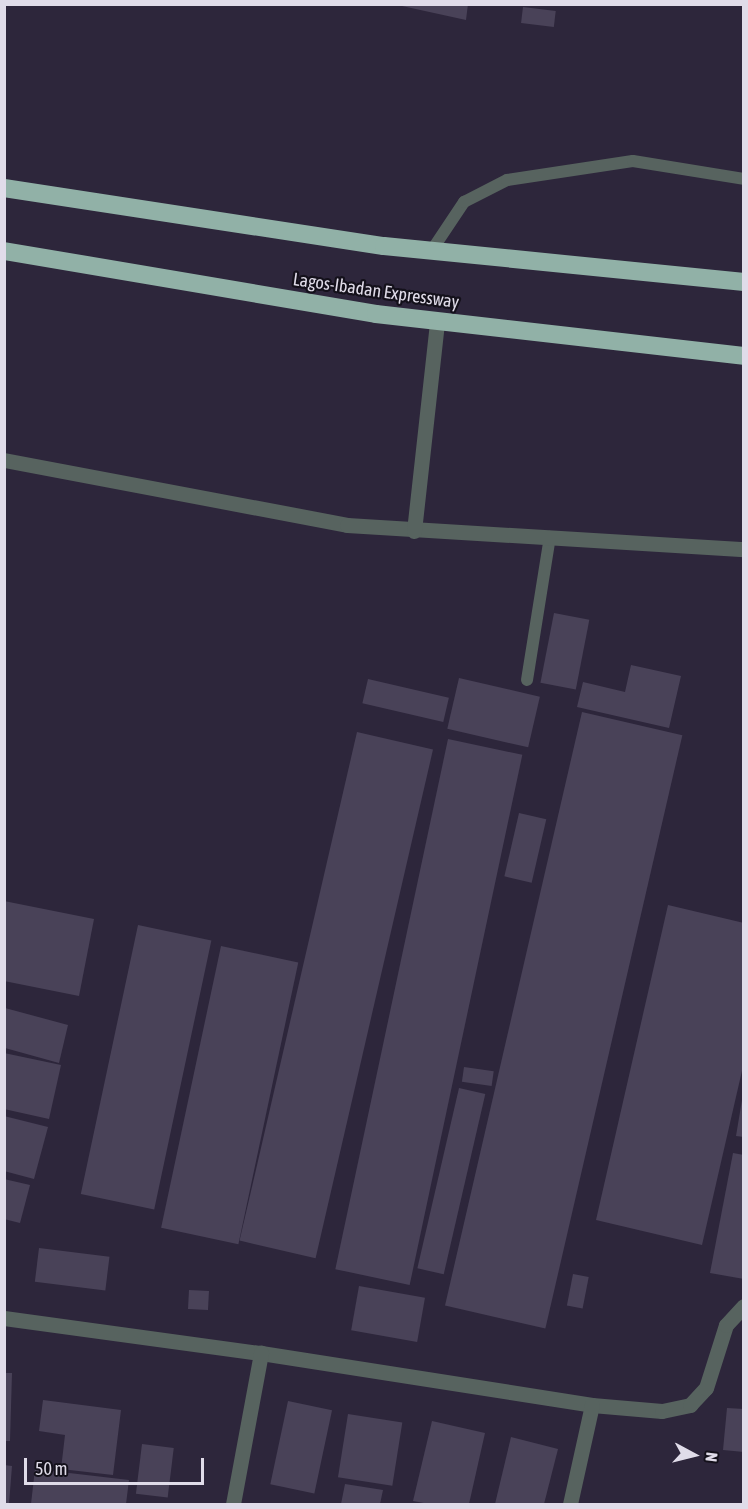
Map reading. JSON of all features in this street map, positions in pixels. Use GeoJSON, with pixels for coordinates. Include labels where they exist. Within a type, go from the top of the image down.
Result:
{"type":"FeatureCollection","features":[{"type":"Feature","properties":{"kind":"highway"},"geometry":{"type":"LineString","coordinates":[[4,188],[372,244],[744,282]]}},
{"type":"Feature","properties":{"kind":"highway","name":"Lagos-Ibadan Expressway"},"geometry":{"type":"LineString","coordinates":[[4,251],[376,314],[744,356]]}},
{"type":"Feature","properties":{"kind":"street"},"geometry":{"type":"LineString","coordinates":[[414,531],[437,321]]}},
{"type":"Feature","properties":{"kind":"street"},"geometry":{"type":"LineString","coordinates":[[4,460],[347,525],[414,531],[744,549]]}},
{"type":"Feature","properties":{"kind":"street"},"geometry":{"type":"LineString","coordinates":[[4,1318],[261,1353],[592,1405],[662,1411],[690,1405],[706,1388],[726,1326],[744,1306]]}},
{"type":"Feature","properties":{"kind":"street"},"geometry":{"type":"LineString","coordinates":[[233,1504],[261,1353]]}},
{"type":"Feature","properties":{"kind":"street"},"geometry":{"type":"LineString","coordinates":[[570,1504],[592,1405]]}},
{"type":"Feature","properties":{"kind":"lane"},"geometry":{"type":"LineString","coordinates":[[432,250],[464,202],[507,180],[633,161],[744,179]]}},
{"type":"Feature","properties":{"kind":"lane"},"geometry":{"type":"LineString","coordinates":[[527,680],[550,537]]}},
{"type":"Feature","properties":{"kind":"building"},"geometry":{"type":"Polygon","coordinates":[[[393,4],[468,4],[466,20],[393,4]]]}},
{"type":"Feature","properties":{"kind":"building"},"geometry":{"type":"Polygon","coordinates":[[[523,7],[556,11],[554,27],[521,23],[523,7]]]}},
{"type":"Feature","properties":{"kind":"building"},"geometry":{"type":"Polygon","coordinates":[[[554,613],[589,620],[576,690],[540,683],[554,613]]]}},
{"type":"Feature","properties":{"kind":"building"},"geometry":{"type":"Polygon","coordinates":[[[631,665],[681,676],[669,728],[577,707],[583,682],[625,692],[631,665]]]}},
{"type":"Feature","properties":{"kind":"building"},"geometry":{"type":"Polygon","coordinates":[[[459,678],[540,697],[528,747],[447,729],[459,678]]]}},
{"type":"Feature","properties":{"kind":"building"},"geometry":{"type":"Polygon","coordinates":[[[368,679],[449,698],[443,722],[362,703],[368,679]]]}},
{"type":"Feature","properties":{"kind":"building"},"geometry":{"type":"Polygon","coordinates":[[[582,712],[682,735],[545,1329],[445,1305],[582,712]]]}},
{"type":"Feature","properties":{"kind":"building"},"geometry":{"type":"Polygon","coordinates":[[[357,732],[433,750],[316,1258],[240,1241],[357,732]]]}},
{"type":"Feature","properties":{"kind":"building"},"geometry":{"type":"Polygon","coordinates":[[[448,739],[522,755],[410,1285],[335,1269],[448,739]]]}},
{"type":"Feature","properties":{"kind":"building"},"geometry":{"type":"Polygon","coordinates":[[[519,813],[546,819],[532,883],[504,876],[519,813]]]}},
{"type":"Feature","properties":{"kind":"building"},"geometry":{"type":"Polygon","coordinates":[[[4,901],[94,919],[79,996],[4,981],[4,901]]]}},
{"type":"Feature","properties":{"kind":"building"},"geometry":{"type":"Polygon","coordinates":[[[668,905],[744,923],[744,1062],[702,1245],[596,1220],[668,905]]]}},
{"type":"Feature","properties":{"kind":"building"},"geometry":{"type":"Polygon","coordinates":[[[138,925],[211,941],[154,1210],[81,1194],[138,925]]]}},
{"type":"Feature","properties":{"kind":"building"},"geometry":{"type":"Polygon","coordinates":[[[221,946],[298,962],[238,1244],[161,1228],[221,946]]]}},
{"type":"Feature","properties":{"kind":"building"},"geometry":{"type":"Polygon","coordinates":[[[5,1008],[68,1025],[59,1063],[5,1048],[5,1008]]]}},
{"type":"Feature","properties":{"kind":"building"},"geometry":{"type":"Polygon","coordinates":[[[4,1053],[61,1065],[49,1119],[4,1109],[4,1053]]]}},
{"type":"Feature","properties":{"kind":"building"},"geometry":{"type":"Polygon","coordinates":[[[464,1067],[494,1071],[492,1086],[462,1082],[464,1067]]]}},
{"type":"Feature","properties":{"kind":"building"},"geometry":{"type":"Polygon","coordinates":[[[459,1088],[485,1094],[444,1274],[417,1268],[459,1088]]]}},
{"type":"Feature","properties":{"kind":"building"},"geometry":{"type":"Polygon","coordinates":[[[742,1100],[744,1100],[744,1137],[736,1136],[742,1100]]]}},
{"type":"Feature","properties":{"kind":"building"},"geometry":{"type":"Polygon","coordinates":[[[4,1116],[48,1127],[34,1179],[4,1171],[4,1116]]]}},
{"type":"Feature","properties":{"kind":"building"},"geometry":{"type":"Polygon","coordinates":[[[733,1153],[744,1155],[744,1279],[710,1273],[733,1153]]]}},
{"type":"Feature","properties":{"kind":"building"},"geometry":{"type":"Polygon","coordinates":[[[4,1179],[30,1185],[20,1223],[4,1219],[4,1179]]]}},
{"type":"Feature","properties":{"kind":"building"},"geometry":{"type":"Polygon","coordinates":[[[39,1248],[109,1257],[105,1290],[35,1282],[39,1248]]]}},
{"type":"Feature","properties":{"kind":"building"},"geometry":{"type":"Polygon","coordinates":[[[573,1274],[589,1277],[583,1308],[567,1305],[573,1274]]]}},
{"type":"Feature","properties":{"kind":"building"},"geometry":{"type":"Polygon","coordinates":[[[359,1286],[425,1298],[417,1342],[351,1330],[359,1286]]]}},
{"type":"Feature","properties":{"kind":"building"},"geometry":{"type":"Polygon","coordinates":[[[189,1290],[209,1291],[208,1310],[188,1309],[189,1290]]]}},
{"type":"Feature","properties":{"kind":"building"},"geometry":{"type":"Polygon","coordinates":[[[4,1373],[12,1373],[10,1441],[4,1441],[4,1373]]]}},
{"type":"Feature","properties":{"kind":"building"},"geometry":{"type":"Polygon","coordinates":[[[43,1400],[121,1410],[113,1475],[61,1469],[65,1435],[39,1431],[43,1400]]]}},
{"type":"Feature","properties":{"kind":"building"},"geometry":{"type":"Polygon","coordinates":[[[288,1401],[332,1410],[314,1493],[270,1484],[288,1401]]]}},
{"type":"Feature","properties":{"kind":"building"},"geometry":{"type":"Polygon","coordinates":[[[727,1408],[744,1409],[744,1452],[723,1450],[727,1408]]]}},
{"type":"Feature","properties":{"kind":"building"},"geometry":{"type":"Polygon","coordinates":[[[348,1414],[402,1423],[392,1486],[338,1477],[348,1414]]]}},
{"type":"Feature","properties":{"kind":"building"},"geometry":{"type":"Polygon","coordinates":[[[432,1421],[485,1433],[469,1504],[429,1504],[413,1501],[432,1421]]]}},
{"type":"Feature","properties":{"kind":"building"},"geometry":{"type":"Polygon","coordinates":[[[511,1437],[558,1449],[544,1504],[495,1504],[511,1437]]]}},
{"type":"Feature","properties":{"kind":"building"},"geometry":{"type":"Polygon","coordinates":[[[142,1444],[174,1448],[168,1498],[136,1494],[142,1444]]]}},
{"type":"Feature","properties":{"kind":"building"},"geometry":{"type":"Polygon","coordinates":[[[4,1465],[12,1466],[9,1504],[4,1504],[4,1465]]]}},
{"type":"Feature","properties":{"kind":"building"},"geometry":{"type":"Polygon","coordinates":[[[35,1469],[129,1480],[126,1504],[31,1504],[35,1469]]]}},
{"type":"Feature","properties":{"kind":"building"},"geometry":{"type":"Polygon","coordinates":[[[345,1484],[383,1490],[380,1504],[341,1504],[345,1484]]]}}]}
